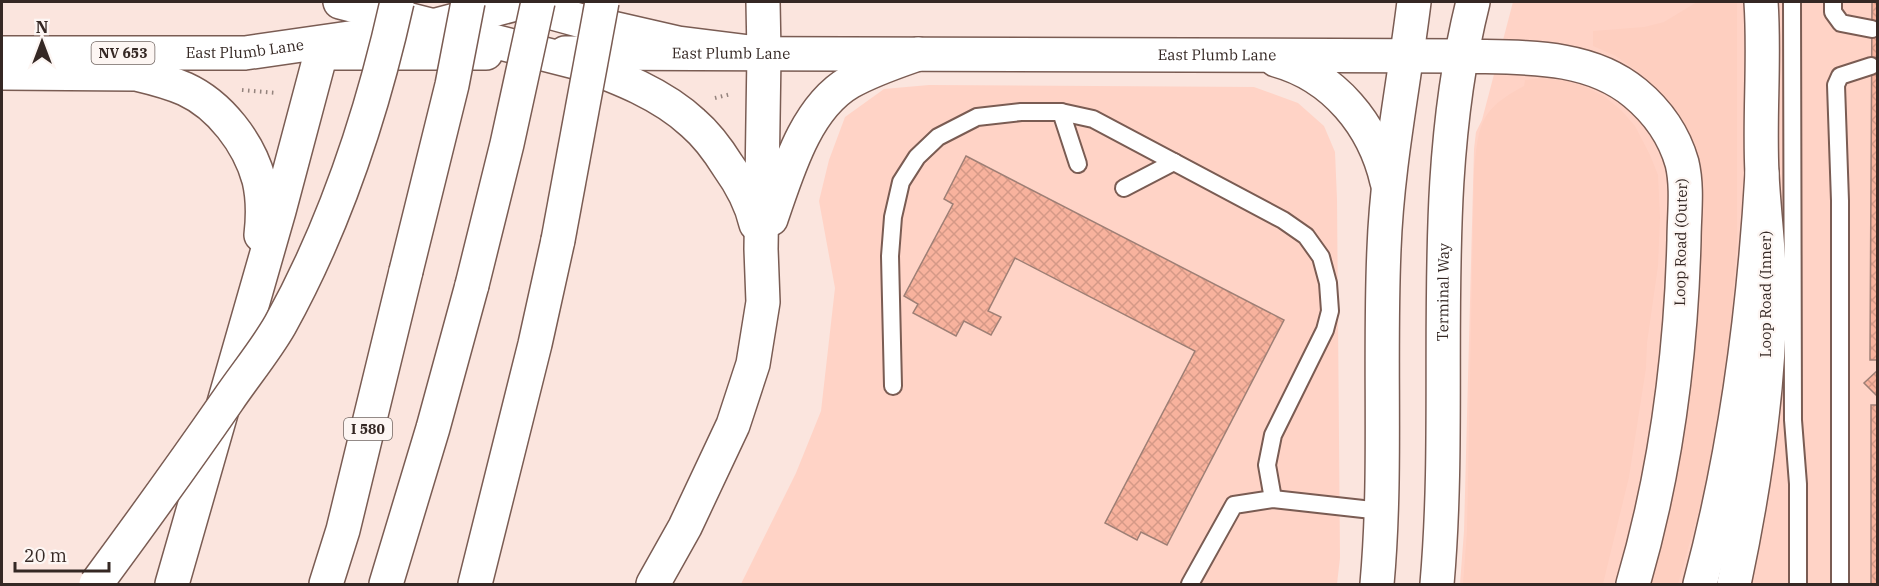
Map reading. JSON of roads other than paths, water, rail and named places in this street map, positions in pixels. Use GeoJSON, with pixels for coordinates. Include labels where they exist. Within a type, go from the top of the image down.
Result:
{"type":"FeatureCollection","features":[{"type":"Feature","properties":{"kind":"main road"},"geometry":{"type":"LineString","coordinates":[[172,585],[256,291],[332,2]]}},
{"type":"Feature","properties":{"kind":"main road"},"geometry":{"type":"LineString","coordinates":[[340,2],[579,63],[616,77],[653,95],[693,122],[715,146],[737,178],[752,208],[761,249]]}},
{"type":"Feature","properties":{"kind":"main road"},"geometry":{"type":"LineString","coordinates":[[96,585],[279,327],[315,257],[339,201],[382,67],[397,2]]}},
{"type":"Feature","properties":{"kind":"main road","name":"I 580"},"geometry":{"type":"LineString","coordinates":[[326,585],[346,519],[452,85],[468,2]]}},
{"type":"Feature","properties":{"kind":"main road"},"geometry":{"type":"LineString","coordinates":[[322,47],[434,26],[522,2],[678,43],[764,54]]}},
{"type":"Feature","properties":{"kind":"main road"},"geometry":{"type":"LineString","coordinates":[[386,585],[433,428],[507,144],[522,2]]}},
{"type":"Feature","properties":{"kind":"main road"},"geometry":{"type":"LineString","coordinates":[[475,585],[558,240],[602,2]]}},
{"type":"Feature","properties":{"kind":"main road"},"geometry":{"type":"LineString","coordinates":[[653,585],[685,526],[733,425],[753,364],[763,302],[761,249],[763,2]]}},
{"type":"Feature","properties":{"kind":"main road"},"geometry":{"type":"LineString","coordinates":[[1377,585],[1381,511],[1384,247],[1389,190],[1414,2]]}},
{"type":"Feature","properties":{"kind":"main road","name":"Terminal Way"},"geometry":{"type":"LineString","coordinates":[[1437,585],[1443,484],[1444,207],[1461,56],[1473,2]]}},
{"type":"Feature","properties":{"kind":"main road","name":"Loop Road (Inner)"},"geometry":{"type":"LineString","coordinates":[[1734,585],[1752,485],[1768,349],[1768,234],[1762,173],[1761,2]]}},
{"type":"Feature","properties":{"kind":"main road","name":"East Plumb Lane"},"geometry":{"type":"LineString","coordinates":[[2,53],[245,53],[322,47],[537,53],[1461,56]]}},
{"type":"Feature","properties":{"kind":"main road"},"geometry":{"type":"LineString","coordinates":[[761,249],[789,167],[808,127],[827,101],[848,83],[875,69],[918,54]]}},
{"type":"Feature","properties":{"kind":"main road"},"geometry":{"type":"LineString","coordinates":[[1260,55],[1310,74],[1332,89],[1351,108],[1365,126],[1376,146],[1389,190]]}},
{"type":"Feature","properties":{"kind":"main road","name":"Loop Road (Outer)"},"geometry":{"type":"LineString","coordinates":[[1461,56],[1546,60],[1593,69],[1615,79],[1634,92],[1665,125],[1676,145],[1685,188],[1683,269],[1677,349],[1667,426],[1653,502],[1633,585]]}},
{"type":"Feature","properties":{"kind":"main road"},"geometry":{"type":"LineString","coordinates":[[2,73],[136,74],[158,79],[186,90],[209,104],[231,126],[248,152],[259,181],[262,221],[256,291]]}},
{"type":"Feature","properties":{"kind":"main road"},"geometry":{"type":"LineString","coordinates":[[1700,585],[1734,434],[1747,351],[1757,262],[1762,173]]}},
{"type":"Feature","properties":{"kind":"lane"},"geometry":{"type":"LineString","coordinates":[[1792,2],[1793,420],[1798,484],[1798,585]]}},
{"type":"Feature","properties":{"kind":"lane"},"geometry":{"type":"LineString","coordinates":[[1833,2],[1833,12],[1841,23],[1872,29]]}},
{"type":"Feature","properties":{"kind":"lane"},"geometry":{"type":"LineString","coordinates":[[1840,585],[1840,201],[1836,85],[1840,76],[1871,66]]}},
{"type":"Feature","properties":{"kind":"lane"},"geometry":{"type":"LineString","coordinates":[[893,386],[890,256],[893,217],[901,182],[917,157],[938,137],[977,117],[1021,112],[1061,112],[1093,119],[1283,220],[1306,236],[1322,257],[1328,283],[1330,311],[1325,330],[1273,435],[1267,465],[1273,499]]}},
{"type":"Feature","properties":{"kind":"lane"},"geometry":{"type":"LineString","coordinates":[[1061,112],[1078,164]]}},
{"type":"Feature","properties":{"kind":"lane"},"geometry":{"type":"LineString","coordinates":[[1124,188],[1174,162]]}},
{"type":"Feature","properties":{"kind":"lane"},"geometry":{"type":"LineString","coordinates":[[1191,584],[1234,505],[1273,499],[1381,511]]}}]}
